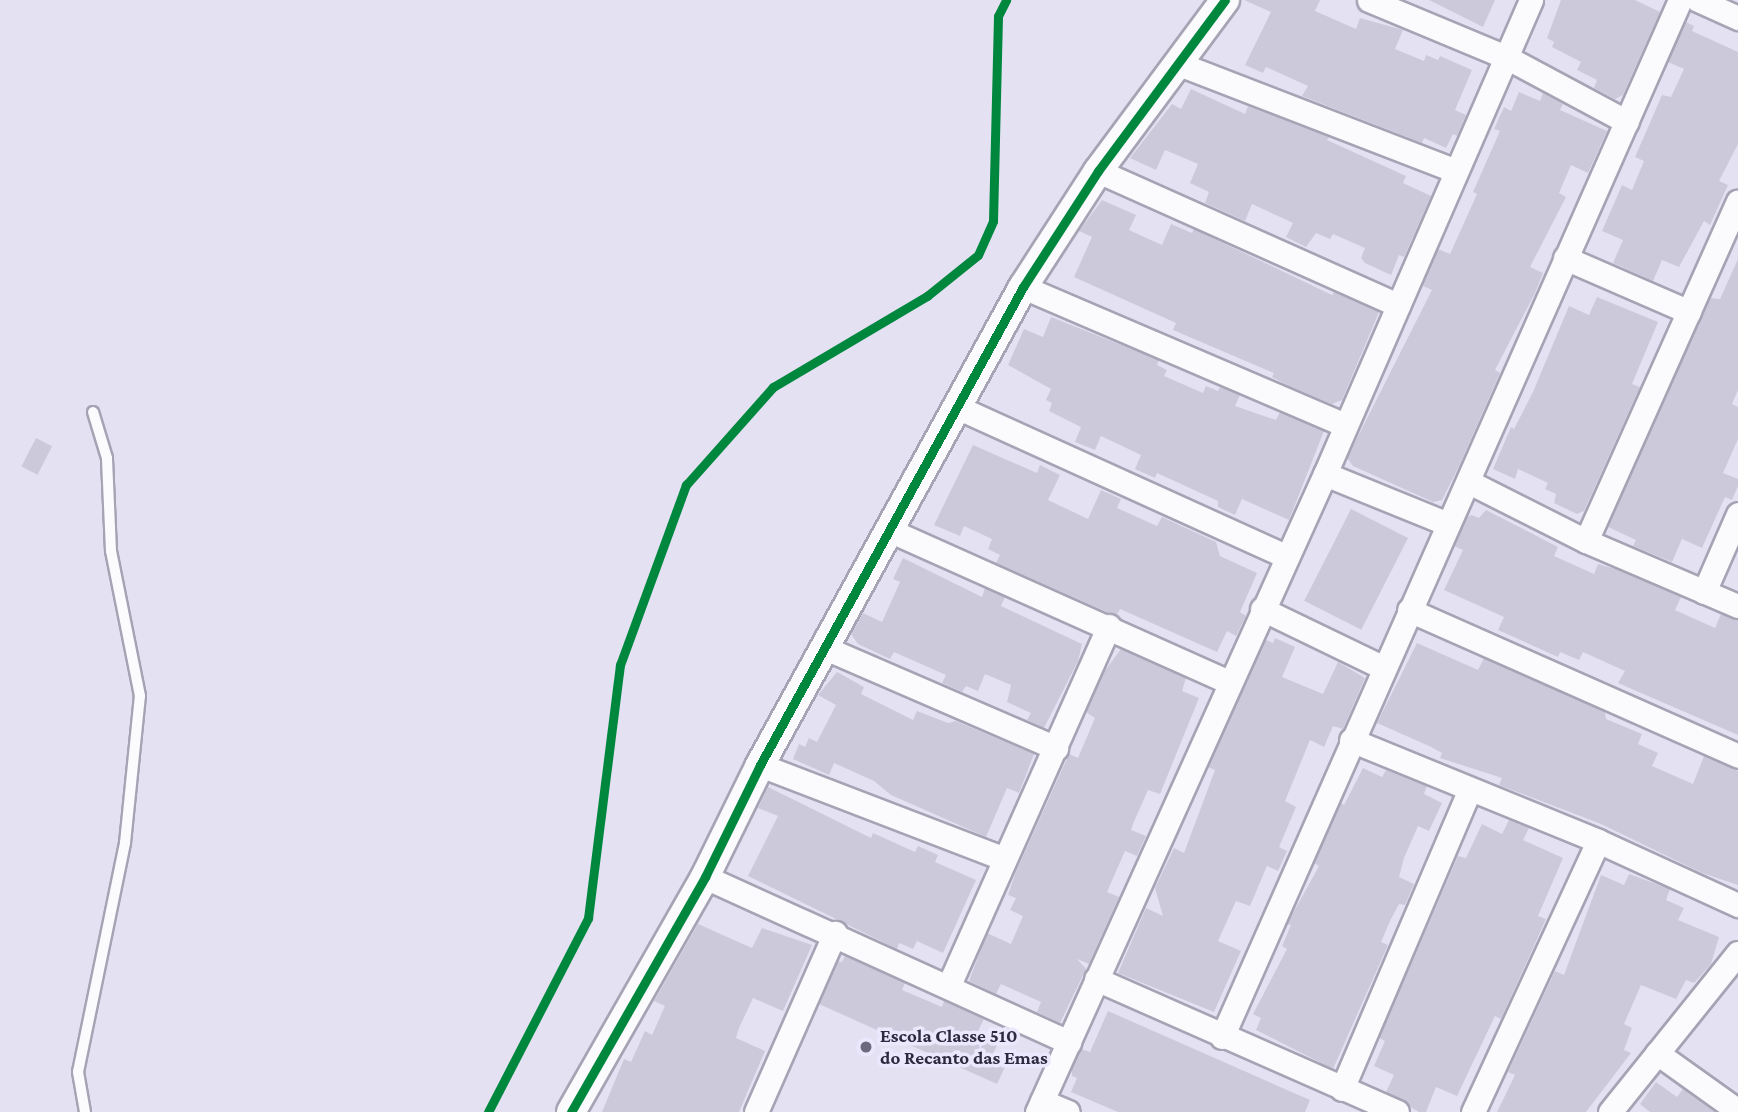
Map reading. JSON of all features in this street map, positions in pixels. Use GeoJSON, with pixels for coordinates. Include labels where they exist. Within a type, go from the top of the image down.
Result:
{"type":"FeatureCollection","features":[{"type":"Feature","properties":{"kind":"street"},"geometry":{"type":"LineString","coordinates":[[571,1112],[705,877],[760,765],[959,408],[1023,287],[1098,171],[1225,0]]}},
{"type":"Feature","properties":{"kind":"street"},"geometry":{"type":"LineString","coordinates":[[1369,0],[1506,57],[1627,122]]}},
{"type":"Feature","properties":{"kind":"street"},"geometry":{"type":"LineString","coordinates":[[1068,1112],[1040,1106],[1325,474],[1531,0]]}},
{"type":"Feature","properties":{"kind":"street"},"geometry":{"type":"LineString","coordinates":[[1222,1037],[1382,667],[1469,482],[1680,0]]}},
{"type":"Feature","properties":{"kind":"street"},"geometry":{"type":"LineString","coordinates":[[1698,0],[1738,18]]}},
{"type":"Feature","properties":{"kind":"street"},"geometry":{"type":"LineString","coordinates":[[1179,64],[1456,172]]}},
{"type":"Feature","properties":{"kind":"street"},"geometry":{"type":"LineString","coordinates":[[1098,171],[1398,305]]}},
{"type":"Feature","properties":{"kind":"street"},"geometry":{"type":"LineString","coordinates":[[1586,541],[1689,312],[1731,234],[1738,201]]}},
{"type":"Feature","properties":{"kind":"street"},"geometry":{"type":"LineString","coordinates":[[1565,258],[1689,312]]}},
{"type":"Feature","properties":{"kind":"street"},"geometry":{"type":"LineString","coordinates":[[1023,287],[1345,425]]}},
{"type":"Feature","properties":{"kind":"street"},"geometry":{"type":"LineString","coordinates":[[959,408],[1286,556]]}},
{"type":"Feature","properties":{"kind":"street"},"geometry":{"type":"LineString","coordinates":[[1325,474],[1448,524]]}},
{"type":"Feature","properties":{"kind":"street"},"geometry":{"type":"LineString","coordinates":[[1469,482],[1586,541],[1738,606]]}},
{"type":"Feature","properties":{"kind":"street"},"geometry":{"type":"LineString","coordinates":[[1704,592],[1738,514]]}},
{"type":"Feature","properties":{"kind":"street"},"geometry":{"type":"LineString","coordinates":[[891,531],[1110,626],[1229,682]]}},
{"type":"Feature","properties":{"kind":"street"},"geometry":{"type":"LineString","coordinates":[[1262,609],[1382,667]]}},
{"type":"Feature","properties":{"kind":"street"},"geometry":{"type":"LineString","coordinates":[[1409,610],[1738,756]]}},
{"type":"Feature","properties":{"kind":"street"},"geometry":{"type":"LineString","coordinates":[[949,985],[1110,626]]}},
{"type":"Feature","properties":{"kind":"street"},"geometry":{"type":"LineString","coordinates":[[825,648],[1056,748]]}},
{"type":"Feature","properties":{"kind":"street"},"geometry":{"type":"LineString","coordinates":[[1351,740],[1469,791],[1598,841],[1738,905]]}},
{"type":"Feature","properties":{"kind":"street"},"geometry":{"type":"LineString","coordinates":[[760,765],[1005,859]]}},
{"type":"Feature","properties":{"kind":"street"},"geometry":{"type":"LineString","coordinates":[[1342,1088],[1469,791]]}},
{"type":"Feature","properties":{"kind":"street"},"geometry":{"type":"LineString","coordinates":[[1473,1112],[1598,841]]}},
{"type":"Feature","properties":{"kind":"street"},"geometry":{"type":"LineString","coordinates":[[705,877],[835,933],[1069,1042]]}},
{"type":"Feature","properties":{"kind":"street"},"geometry":{"type":"LineString","coordinates":[[756,1112],[835,933]]}},
{"type":"Feature","properties":{"kind":"street"},"geometry":{"type":"LineString","coordinates":[[1611,1112],[1738,953]]}},
{"type":"Feature","properties":{"kind":"street"},"geometry":{"type":"LineString","coordinates":[[1096,979],[1222,1037],[1397,1112]]}},
{"type":"Feature","properties":{"kind":"street"},"geometry":{"type":"LineString","coordinates":[[1657,1053],[1738,1111]]}},
{"type":"Feature","properties":{"kind":"lane"},"geometry":{"type":"LineString","coordinates":[[85,1112],[78,1072],[124,843],[140,696],[111,551],[107,458],[93,412]]}},
{"type":"Feature","properties":{"kind":"building"},"geometry":{"type":"Polygon","coordinates":[[[1244,0],[1320,0],[1315,11],[1356,29],[1360,18],[1403,30],[1395,49],[1424,61],[1426,55],[1438,60],[1440,56],[1472,70],[1455,110],[1466,115],[1457,136],[1453,134],[1446,148],[1424,138],[1422,143],[1302,96],[1308,86],[1266,67],[1263,73],[1245,65],[1271,12],[1244,0]]]}},
{"type":"Feature","properties":{"kind":"building"},"geometry":{"type":"Polygon","coordinates":[[[1429,0],[1495,0],[1483,27],[1429,0]]]}},
{"type":"Feature","properties":{"kind":"building"},"geometry":{"type":"Polygon","coordinates":[[[1561,0],[1635,0],[1660,12],[1623,95],[1615,99],[1594,88],[1597,80],[1577,70],[1581,62],[1552,47],[1554,42],[1547,38],[1561,0]]]}},
{"type":"Feature","properties":{"kind":"building"},"geometry":{"type":"Polygon","coordinates":[[[1686,22],[1694,26],[1692,31],[1738,52],[1738,144],[1719,181],[1728,185],[1710,225],[1704,221],[1679,267],[1662,260],[1653,281],[1613,263],[1623,240],[1602,231],[1622,185],[1632,190],[1644,161],[1635,157],[1662,95],[1671,97],[1684,69],[1668,62],[1686,22]]]}},
{"type":"Feature","properties":{"kind":"building"},"geometry":{"type":"Polygon","coordinates":[[[1191,89],[1245,114],[1248,106],[1329,137],[1327,140],[1406,176],[1403,183],[1431,196],[1404,257],[1399,255],[1391,275],[1365,263],[1361,258],[1365,248],[1333,234],[1330,239],[1316,233],[1306,247],[1286,237],[1293,223],[1252,204],[1245,221],[1205,203],[1209,192],[1190,183],[1198,164],[1165,150],[1156,170],[1130,158],[1172,104],[1181,109],[1191,89]]]}},
{"type":"Feature","properties":{"kind":"building"},"geometry":{"type":"Polygon","coordinates":[[[1519,92],[1540,101],[1543,93],[1563,104],[1560,110],[1607,131],[1588,173],[1571,165],[1559,193],[1566,197],[1530,267],[1543,273],[1535,293],[1495,370],[1500,373],[1460,464],[1442,500],[1433,502],[1353,466],[1347,458],[1432,290],[1423,286],[1438,249],[1450,254],[1477,194],[1473,192],[1500,131],[1494,129],[1504,107],[1511,111],[1519,92]]]}},
{"type":"Feature","properties":{"kind":"building"},"geometry":{"type":"Polygon","coordinates":[[[1102,200],[1136,215],[1129,230],[1162,245],[1171,224],[1192,233],[1194,229],[1332,295],[1334,292],[1379,312],[1342,400],[1332,404],[1289,386],[1272,377],[1274,373],[1173,330],[1176,323],[1074,277],[1092,237],[1079,231],[1102,200]]]}},
{"type":"Feature","properties":{"kind":"building"},"geometry":{"type":"Polygon","coordinates":[[[1738,259],[1738,390],[1732,404],[1738,407],[1738,439],[1723,473],[1738,479],[1738,486],[1732,500],[1725,497],[1702,548],[1682,539],[1672,562],[1633,546],[1636,540],[1608,527],[1710,298],[1720,299],[1738,259]]]}},
{"type":"Feature","properties":{"kind":"building"},"geometry":{"type":"Polygon","coordinates":[[[1597,297],[1658,322],[1632,384],[1640,387],[1584,511],[1577,514],[1554,503],[1556,494],[1545,489],[1548,483],[1518,469],[1515,479],[1493,469],[1511,427],[1514,429],[1533,392],[1569,306],[1589,315],[1597,297]]]}},
{"type":"Feature","properties":{"kind":"building"},"geometry":{"type":"Polygon","coordinates":[[[1051,317],[1159,360],[1157,365],[1167,370],[1164,376],[1203,393],[1206,386],[1218,391],[1220,387],[1240,395],[1235,406],[1276,420],[1280,412],[1324,431],[1289,520],[1242,499],[1235,515],[1218,507],[1218,501],[1157,473],[1155,478],[1135,469],[1141,455],[1101,436],[1095,450],[1075,442],[1081,427],[1049,411],[1052,403],[1046,400],[1051,389],[1008,365],[1024,329],[1043,337],[1051,317]]]}},
{"type":"Feature","properties":{"kind":"building"},"geometry":{"type":"Polygon","coordinates":[[[36,438],[52,446],[38,475],[21,467],[36,438]]]}},
{"type":"Feature","properties":{"kind":"building"},"geometry":{"type":"Polygon","coordinates":[[[973,445],[1037,473],[1040,465],[1060,475],[1048,500],[1088,519],[1101,490],[1121,499],[1117,508],[1157,526],[1162,517],[1216,542],[1220,556],[1257,573],[1240,612],[1246,616],[1236,636],[1227,631],[1217,652],[1120,609],[1117,615],[1107,612],[996,563],[1000,555],[988,549],[992,539],[964,526],[960,536],[934,525],[973,445]]]}},
{"type":"Feature","properties":{"kind":"building"},"geometry":{"type":"Polygon","coordinates":[[[1351,509],[1408,538],[1361,630],[1304,601],[1351,509]]]}},
{"type":"Feature","properties":{"kind":"building"},"geometry":{"type":"Polygon","coordinates":[[[1486,510],[1558,547],[1554,556],[1594,574],[1598,564],[1619,570],[1681,597],[1675,610],[1715,628],[1721,614],[1738,620],[1738,735],[1618,683],[1625,671],[1583,652],[1579,660],[1560,652],[1558,657],[1498,630],[1504,617],[1444,590],[1463,550],[1454,546],[1466,518],[1471,515],[1479,518],[1486,510]]]}},
{"type":"Feature","properties":{"kind":"building"},"geometry":{"type":"Polygon","coordinates":[[[903,558],[982,597],[985,588],[1005,597],[1001,606],[1082,644],[1078,661],[1044,728],[1027,720],[1031,713],[1007,702],[1011,685],[985,674],[978,691],[966,686],[962,692],[942,683],[946,675],[894,652],[890,659],[858,644],[851,634],[863,613],[882,622],[900,582],[893,579],[903,558]]]}},
{"type":"Feature","properties":{"kind":"building"},"geometry":{"type":"Polygon","coordinates":[[[1275,638],[1295,647],[1282,677],[1323,694],[1338,662],[1365,678],[1343,729],[1333,726],[1324,747],[1310,740],[1285,801],[1296,807],[1279,847],[1287,851],[1278,871],[1267,866],[1250,906],[1236,901],[1218,941],[1241,951],[1214,1012],[1118,973],[1146,908],[1163,916],[1155,888],[1174,848],[1184,853],[1215,770],[1208,767],[1266,640],[1273,643],[1275,638]]]}},
{"type":"Feature","properties":{"kind":"building"},"geometry":{"type":"Polygon","coordinates":[[[1417,643],[1478,670],[1484,658],[1605,712],[1606,719],[1642,734],[1638,744],[1658,753],[1652,766],[1693,784],[1704,756],[1738,771],[1738,885],[1702,873],[1601,824],[1499,785],[1502,778],[1440,758],[1442,753],[1377,723],[1417,643]]]}},
{"type":"Feature","properties":{"kind":"building"},"geometry":{"type":"Polygon","coordinates":[[[1121,649],[1186,678],[1182,691],[1199,698],[1160,794],[1148,790],[1133,824],[1131,830],[1146,836],[1137,856],[1125,851],[1107,892],[1119,897],[1089,964],[1077,959],[1086,969],[1060,1023],[1037,1012],[1041,1002],[1001,984],[996,994],[969,981],[987,933],[1011,944],[1023,916],[1010,910],[1016,898],[1008,895],[1015,874],[1069,754],[1078,758],[1095,718],[1086,712],[1104,672],[1121,649]]]}},
{"type":"Feature","properties":{"kind":"building"},"geometry":{"type":"Polygon","coordinates":[[[837,672],[864,687],[861,694],[913,720],[917,711],[948,723],[956,721],[1034,754],[1019,793],[1007,788],[986,837],[891,795],[874,781],[834,763],[829,775],[793,759],[799,744],[805,747],[809,738],[817,742],[836,705],[818,695],[837,672]]]}},
{"type":"Feature","properties":{"kind":"building"},"geometry":{"type":"Polygon","coordinates":[[[1363,768],[1382,777],[1386,770],[1427,786],[1424,794],[1442,803],[1429,831],[1418,826],[1404,858],[1399,877],[1414,884],[1405,905],[1399,904],[1390,921],[1381,942],[1388,945],[1333,1069],[1256,1030],[1261,1018],[1253,1014],[1287,949],[1282,946],[1291,925],[1287,924],[1319,866],[1314,863],[1341,803],[1344,805],[1363,768]]]}},
{"type":"Feature","properties":{"kind":"building"},"geometry":{"type":"Polygon","coordinates":[[[768,787],[871,838],[873,833],[915,852],[918,846],[938,855],[935,862],[976,880],[943,953],[917,941],[913,949],[899,943],[897,949],[748,876],[778,816],[758,808],[768,787]]]}},
{"type":"Feature","properties":{"kind":"building"},"geometry":{"type":"Polygon","coordinates":[[[1509,820],[1529,828],[1523,840],[1563,858],[1538,916],[1546,919],[1501,1019],[1495,1016],[1457,1096],[1436,1087],[1426,1112],[1419,1112],[1386,1092],[1394,1075],[1374,1066],[1385,1041],[1379,1038],[1458,856],[1466,858],[1482,824],[1502,834],[1509,820]]]}},
{"type":"Feature","properties":{"kind":"building"},"geometry":{"type":"Polygon","coordinates":[[[1629,874],[1670,889],[1666,900],[1684,908],[1678,920],[1719,937],[1711,964],[1694,983],[1686,980],[1676,999],[1641,985],[1624,1024],[1632,1028],[1624,1050],[1631,1053],[1586,1112],[1497,1112],[1515,1075],[1508,1072],[1555,971],[1564,975],[1601,875],[1624,885],[1629,874]]]}},
{"type":"Feature","properties":{"kind":"building"},"geometry":{"type":"Polygon","coordinates":[[[698,924],[752,948],[762,928],[812,945],[783,1011],[753,998],[739,1028],[736,1038],[765,1051],[739,1112],[602,1112],[624,1059],[631,1062],[645,1031],[652,1035],[665,1006],[654,1001],[698,924]]]}},
{"type":"Feature","properties":{"kind":"building"},"geometry":{"type":"Polygon","coordinates":[[[845,956],[905,983],[902,990],[942,1007],[944,1001],[984,1019],[977,1033],[998,1043],[992,1056],[1007,1063],[997,1084],[819,1004],[838,961],[842,962],[845,956]]]}},
{"type":"Feature","properties":{"kind":"building"},"geometry":{"type":"Polygon","coordinates":[[[1108,1011],[1310,1100],[1305,1112],[1118,1112],[1071,1092],[1077,1078],[1072,1076],[1072,1069],[1081,1049],[1090,1052],[1108,1011]]]}},
{"type":"Feature","properties":{"kind":"building"},"geometry":{"type":"Polygon","coordinates":[[[1656,1082],[1677,1097],[1683,1089],[1715,1112],[1650,1112],[1640,1104],[1656,1082]]]}},
{"type":"Feature","properties":{"kind":"cycle path"},"geometry":{"type":"LineString","coordinates":[[488,1112],[588,918],[620,665],[686,485],[773,387],[927,296],[978,255],[993,221],[998,16],[1006,0]]}},
{"type":"Feature","properties":{"kind":"cycle path"},"geometry":{"type":"LineString","coordinates":[[571,1112],[705,877],[760,765],[1023,287],[1098,171],[1225,0]]}},
{"type":"Feature","properties":{"kind":"place","name":"Escola Classe 510 do Recanto das Emas"},"geometry":{"type":"Point","coordinates":[866,1047]}}]}
